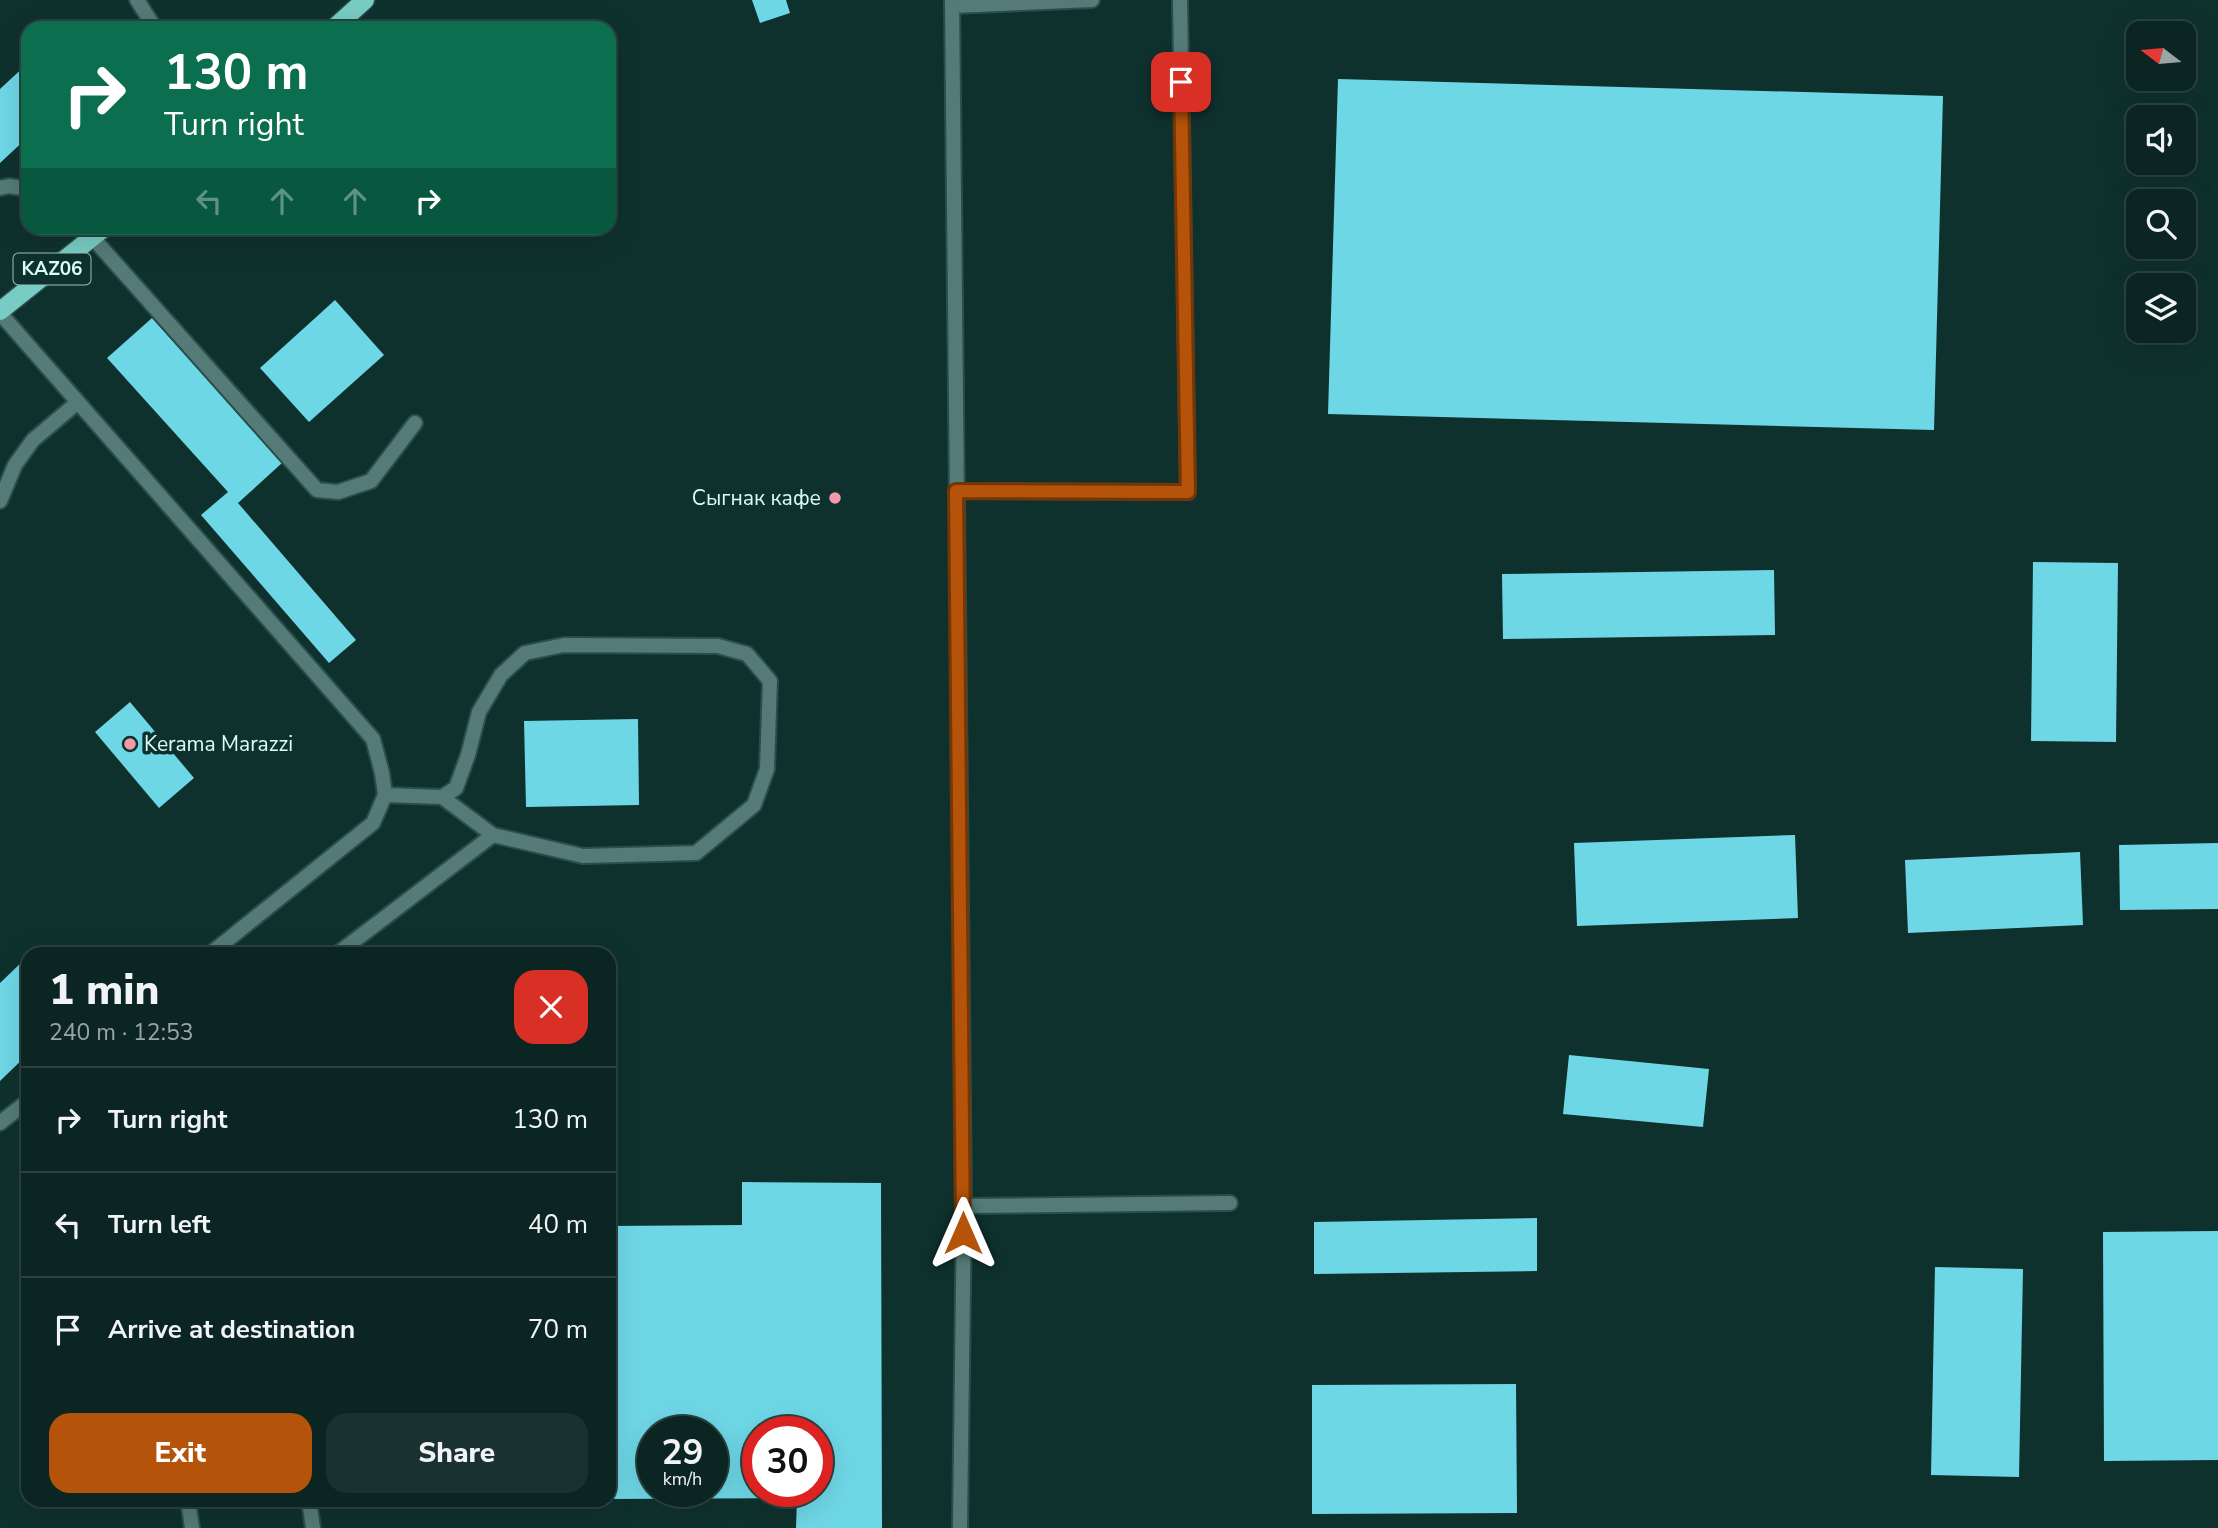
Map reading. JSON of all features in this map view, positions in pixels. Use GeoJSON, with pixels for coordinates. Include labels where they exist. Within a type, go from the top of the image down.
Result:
{"type":"FeatureCollection","features":[{"type":"Feature","properties":{"kind":"main road"},"geometry":{"type":"LineString","coordinates":[[342,21],[365,0]]}},
{"type":"Feature","properties":{"kind":"main road","name":"KАZ06"},"geometry":{"type":"LineString","coordinates":[[0,312],[94,235]]}},
{"type":"Feature","properties":{"kind":"street"},"geometry":{"type":"LineString","coordinates":[[137,0],[150,21]]}},
{"type":"Feature","properties":{"kind":"street"},"geometry":{"type":"LineString","coordinates":[[960,1528],[964,1206],[952,3],[1092,0]]}},
{"type":"Feature","properties":{"kind":"street"},"geometry":{"type":"LineString","coordinates":[[956,491],[1188,492],[1180,0]]}},
{"type":"Feature","properties":{"kind":"street"},"geometry":{"type":"LineString","coordinates":[[0,188],[21,188]]}},
{"type":"Feature","properties":{"kind":"street"},"geometry":{"type":"LineString","coordinates":[[101,235],[317,490],[338,492],[371,481],[415,423]]}},
{"type":"Feature","properties":{"kind":"street"},"geometry":{"type":"LineString","coordinates":[[0,312],[373,738],[385,795],[373,822],[219,947]]}},
{"type":"Feature","properties":{"kind":"street"},"geometry":{"type":"LineString","coordinates":[[0,501],[15,465],[33,440],[78,402]]}},
{"type":"Feature","properties":{"kind":"street"},"geometry":{"type":"LineString","coordinates":[[385,795],[442,797],[493,835],[583,856],[696,853],[754,806],[767,769],[770,681],[747,654],[718,646],[565,645],[525,653],[501,675],[480,712],[456,788],[442,797]]}},
{"type":"Feature","properties":{"kind":"street"},"geometry":{"type":"LineString","coordinates":[[346,947],[493,835]]}},
{"type":"Feature","properties":{"kind":"street"},"geometry":{"type":"LineString","coordinates":[[0,1124],[21,1108]]}},
{"type":"Feature","properties":{"kind":"street"},"geometry":{"type":"LineString","coordinates":[[964,1206],[1230,1203]]}},
{"type":"Feature","properties":{"kind":"street"},"geometry":{"type":"LineString","coordinates":[[189,1507],[192,1528]]}},
{"type":"Feature","properties":{"kind":"street"},"geometry":{"type":"LineString","coordinates":[[310,1507],[313,1528]]}},
{"type":"Feature","properties":{"kind":"building"},"geometry":{"type":"Polygon","coordinates":[[[752,0],[786,0],[790,13],[760,23],[752,0]]]}},
{"type":"Feature","properties":{"kind":"building"},"geometry":{"type":"Polygon","coordinates":[[[21,70],[21,144],[0,163],[0,89],[21,70]]]}},
{"type":"Feature","properties":{"kind":"building"},"geometry":{"type":"Polygon","coordinates":[[[1338,79],[1943,96],[1934,430],[1328,414],[1338,79]]]}},
{"type":"Feature","properties":{"kind":"building"},"geometry":{"type":"Polygon","coordinates":[[[335,300],[384,355],[309,422],[260,368],[335,300]]]}},
{"type":"Feature","properties":{"kind":"building"},"geometry":{"type":"Polygon","coordinates":[[[152,318],[282,463],[238,503],[356,640],[329,663],[201,515],[228,492],[107,358],[152,318]]]}},
{"type":"Feature","properties":{"kind":"building"},"geometry":{"type":"Polygon","coordinates":[[[2033,562],[2118,563],[2116,742],[2031,741],[2033,562]]]}},
{"type":"Feature","properties":{"kind":"building"},"geometry":{"type":"Polygon","coordinates":[[[1774,570],[1775,635],[1503,639],[1502,574],[1774,570]]]}},
{"type":"Feature","properties":{"kind":"building"},"geometry":{"type":"Polygon","coordinates":[[[130,702],[194,778],[159,808],[95,732],[130,702]]]}},
{"type":"Feature","properties":{"kind":"building"},"geometry":{"type":"Polygon","coordinates":[[[638,719],[639,805],[526,807],[524,721],[638,719]]]}},
{"type":"Feature","properties":{"kind":"building"},"geometry":{"type":"Polygon","coordinates":[[[1795,835],[1798,918],[1577,926],[1574,843],[1795,835]]]}},
{"type":"Feature","properties":{"kind":"building"},"geometry":{"type":"Polygon","coordinates":[[[2218,843],[2218,909],[2120,910],[2119,845],[2218,843]]]}},
{"type":"Feature","properties":{"kind":"building"},"geometry":{"type":"Polygon","coordinates":[[[2080,852],[2083,925],[1908,933],[1905,860],[2080,852]]]}},
{"type":"Feature","properties":{"kind":"building"},"geometry":{"type":"Polygon","coordinates":[[[21,963],[21,1061],[0,1081],[0,983],[21,963]]]}},
{"type":"Feature","properties":{"kind":"building"},"geometry":{"type":"Polygon","coordinates":[[[1569,1055],[1709,1069],[1703,1127],[1563,1114],[1569,1055]]]}},
{"type":"Feature","properties":{"kind":"building"},"geometry":{"type":"Polygon","coordinates":[[[742,1182],[881,1183],[882,1528],[796,1528],[797,1507],[833,1507],[833,1416],[742,1416],[742,1498],[728,1498],[728,1416],[637,1416],[637,1499],[616,1499],[616,1226],[742,1225],[742,1182]]]}},
{"type":"Feature","properties":{"kind":"building"},"geometry":{"type":"Polygon","coordinates":[[[1537,1218],[1537,1271],[1314,1274],[1314,1222],[1537,1218]]]}},
{"type":"Feature","properties":{"kind":"building"},"geometry":{"type":"Polygon","coordinates":[[[2218,1231],[2218,1460],[2104,1461],[2103,1232],[2218,1231]]]}},
{"type":"Feature","properties":{"kind":"building"},"geometry":{"type":"Polygon","coordinates":[[[1935,1267],[2023,1269],[2019,1477],[1931,1475],[1935,1267]]]}},
{"type":"Feature","properties":{"kind":"building"},"geometry":{"type":"Polygon","coordinates":[[[1516,1384],[1517,1513],[1312,1514],[1312,1385],[1516,1384]]]}},
{"type":"Feature","properties":{"kind":"place","name":"Сыгнак кафе"},"geometry":{"type":"Point","coordinates":[835,498]}},
{"type":"Feature","properties":{"kind":"place","name":"Kerama Marazzi"},"geometry":{"type":"Point","coordinates":[130,744]}},
{"type":"Feature","properties":{"kind":"route"},"geometry":{"type":"LineString","coordinates":[[963,1233],[956,491],[1188,492],[1181,82]]}}]}
